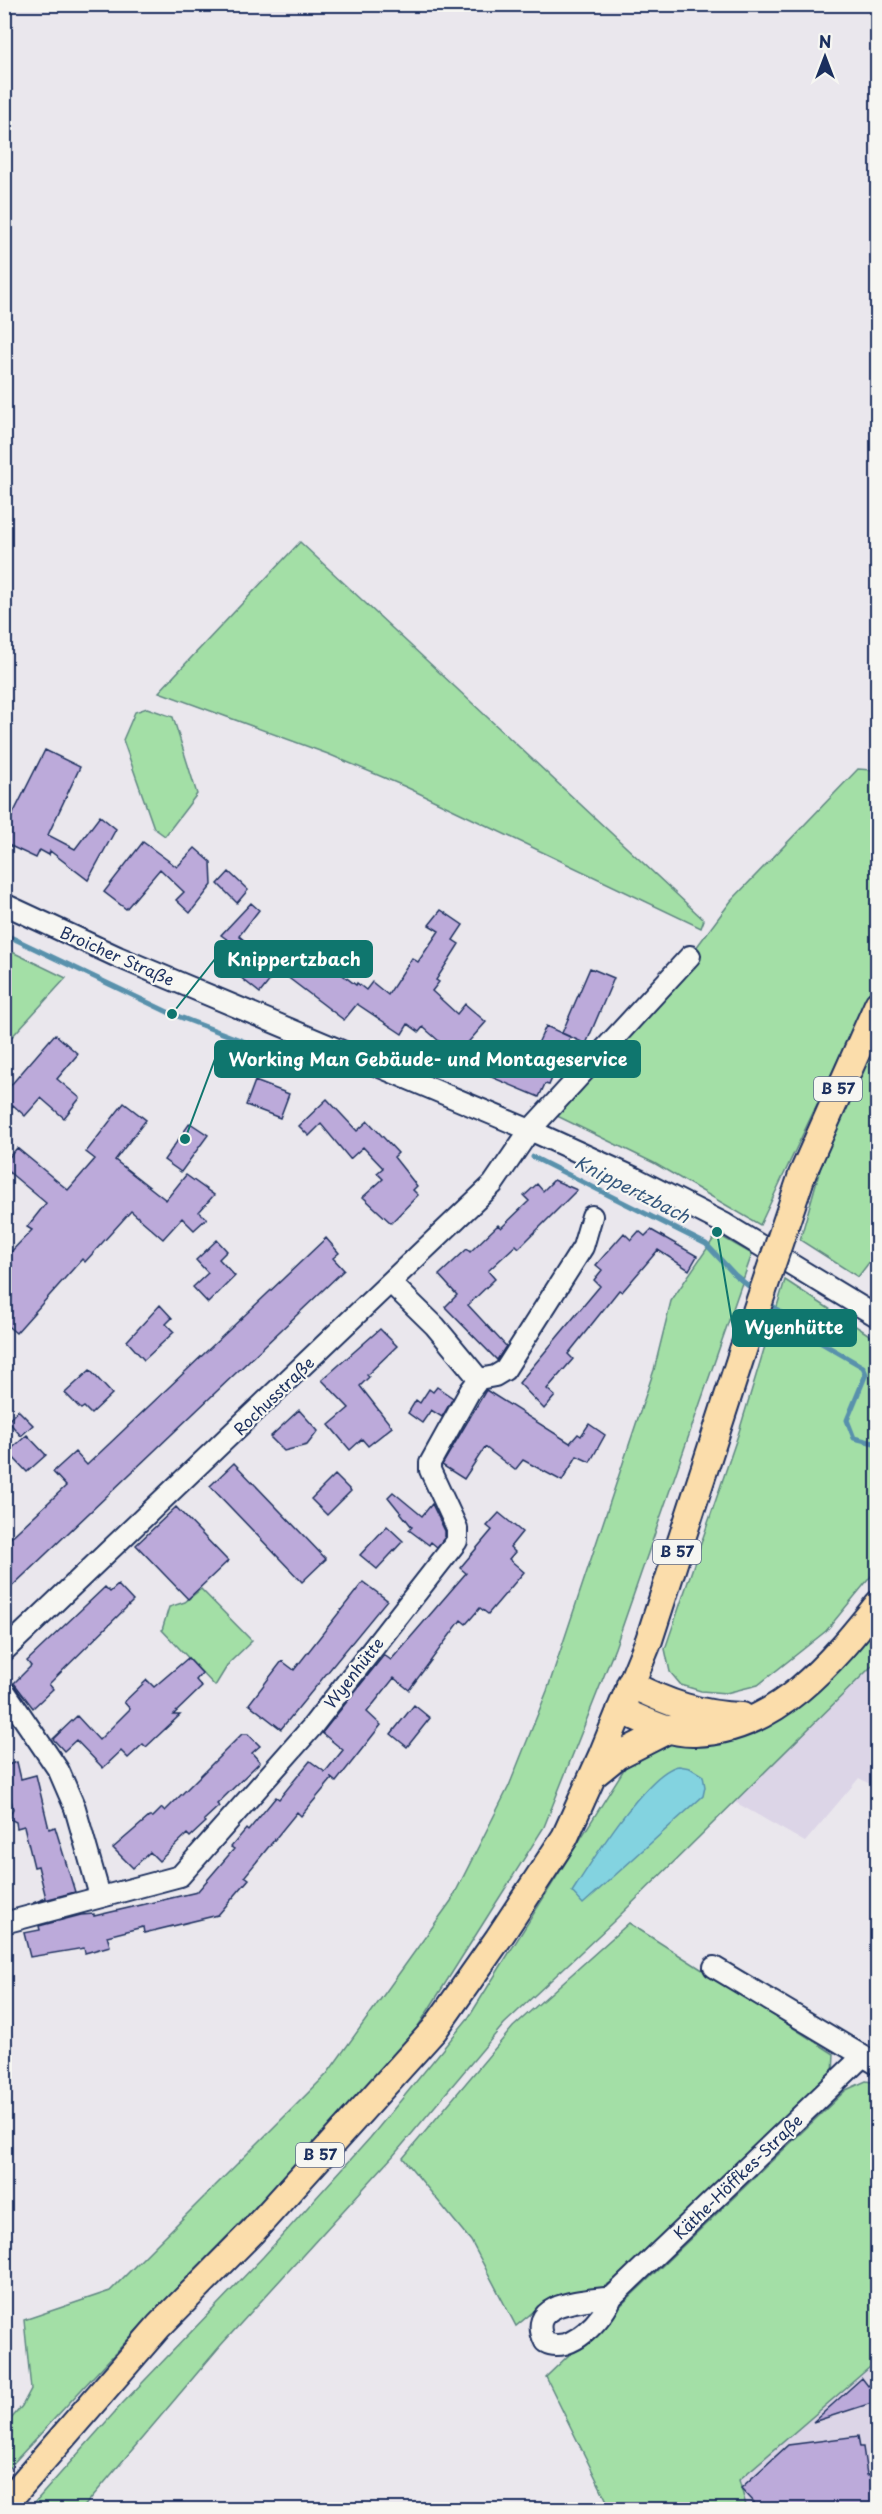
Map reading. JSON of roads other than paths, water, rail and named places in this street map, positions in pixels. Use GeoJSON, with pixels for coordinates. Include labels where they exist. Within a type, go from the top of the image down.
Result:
{"type":"FeatureCollection","features":[{"type":"Feature","properties":{"kind":"main road","name":"B 57"},"geometry":{"type":"LineString","coordinates":[[4,2505],[159,2326],[252,2232],[434,2030],[498,1939],[565,1837],[649,1640],[802,1175],[878,1004]]}},
{"type":"Feature","properties":{"kind":"main road"},"geometry":{"type":"LineString","coordinates":[[620,1710],[670,1729],[693,1733],[720,1730],[757,1716],[785,1701],[815,1676],[845,1646],[878,1604]]}},
{"type":"Feature","properties":{"kind":"main road"},"geometry":{"type":"LineString","coordinates":[[630,1684],[670,1704],[712,1715],[757,1716]]}},
{"type":"Feature","properties":{"kind":"main road"},"geometry":{"type":"LineString","coordinates":[[593,1775],[617,1756],[670,1729]]}},
{"type":"Feature","properties":{"kind":"street","name":"Broicher Straße"},"geometry":{"type":"LineString","coordinates":[[4,904],[176,983],[530,1130],[633,1176],[725,1224],[878,1317]]}},
{"type":"Feature","properties":{"kind":"street"},"geometry":{"type":"LineString","coordinates":[[530,1130],[690,956]]}},
{"type":"Feature","properties":{"kind":"street","name":"Rochusstraße"},"geometry":{"type":"LineString","coordinates":[[4,1651],[493,1184],[530,1130]]}},
{"type":"Feature","properties":{"kind":"street"},"geometry":{"type":"LineString","coordinates":[[391,1283],[435,1326],[479,1378],[495,1376],[505,1370],[583,1247],[592,1216]]}},
{"type":"Feature","properties":{"kind":"street","name":"Wyenhütte"},"geometry":{"type":"LineString","coordinates":[[4,1923],[78,1906],[100,1896],[180,1876],[311,1728],[457,1541],[457,1528],[430,1470],[430,1463],[479,1378]]}},
{"type":"Feature","properties":{"kind":"street"},"geometry":{"type":"LineString","coordinates":[[4,1690],[59,1771],[75,1808],[100,1896]]}},
{"type":"Feature","properties":{"kind":"street","name":"Käthe-Höffkes-Straße"},"geometry":{"type":"LineString","coordinates":[[612,2297],[871,2060],[714,1967]]}},
{"type":"Feature","properties":{"kind":"water"},"geometry":{"type":"Polygon","coordinates":[[[679,1766],[690,1768],[703,1776],[705,1787],[703,1796],[583,1904],[572,1892],[606,1841],[652,1783],[667,1771],[679,1766]]]}},
{"type":"Feature","properties":{"kind":"waterway","name":"Knippertzbach"},"geometry":{"type":"LineString","coordinates":[[4,934],[172,1014],[327,1073]]}},
{"type":"Feature","properties":{"kind":"waterway","name":"Knippertzbach"},"geometry":{"type":"LineString","coordinates":[[533,1157],[706,1244],[735,1275],[756,1292]]}},
{"type":"Feature","properties":{"kind":"waterway","name":"Knippertzbach"},"geometry":{"type":"LineString","coordinates":[[768,1302],[806,1334],[863,1367],[866,1374],[847,1420],[854,1438],[878,1444]]}},
{"type":"Feature","properties":{"kind":"place","name":"Knippertzbach"},"geometry":{"type":"Point","coordinates":[172,1014]}},
{"type":"Feature","properties":{"kind":"place","name":"Working Man Gebäude- und Montageservice"},"geometry":{"type":"Point","coordinates":[185,1139]}},
{"type":"Feature","properties":{"kind":"place","name":"Wyenhütte"},"geometry":{"type":"Point","coordinates":[717,1232]}}]}
